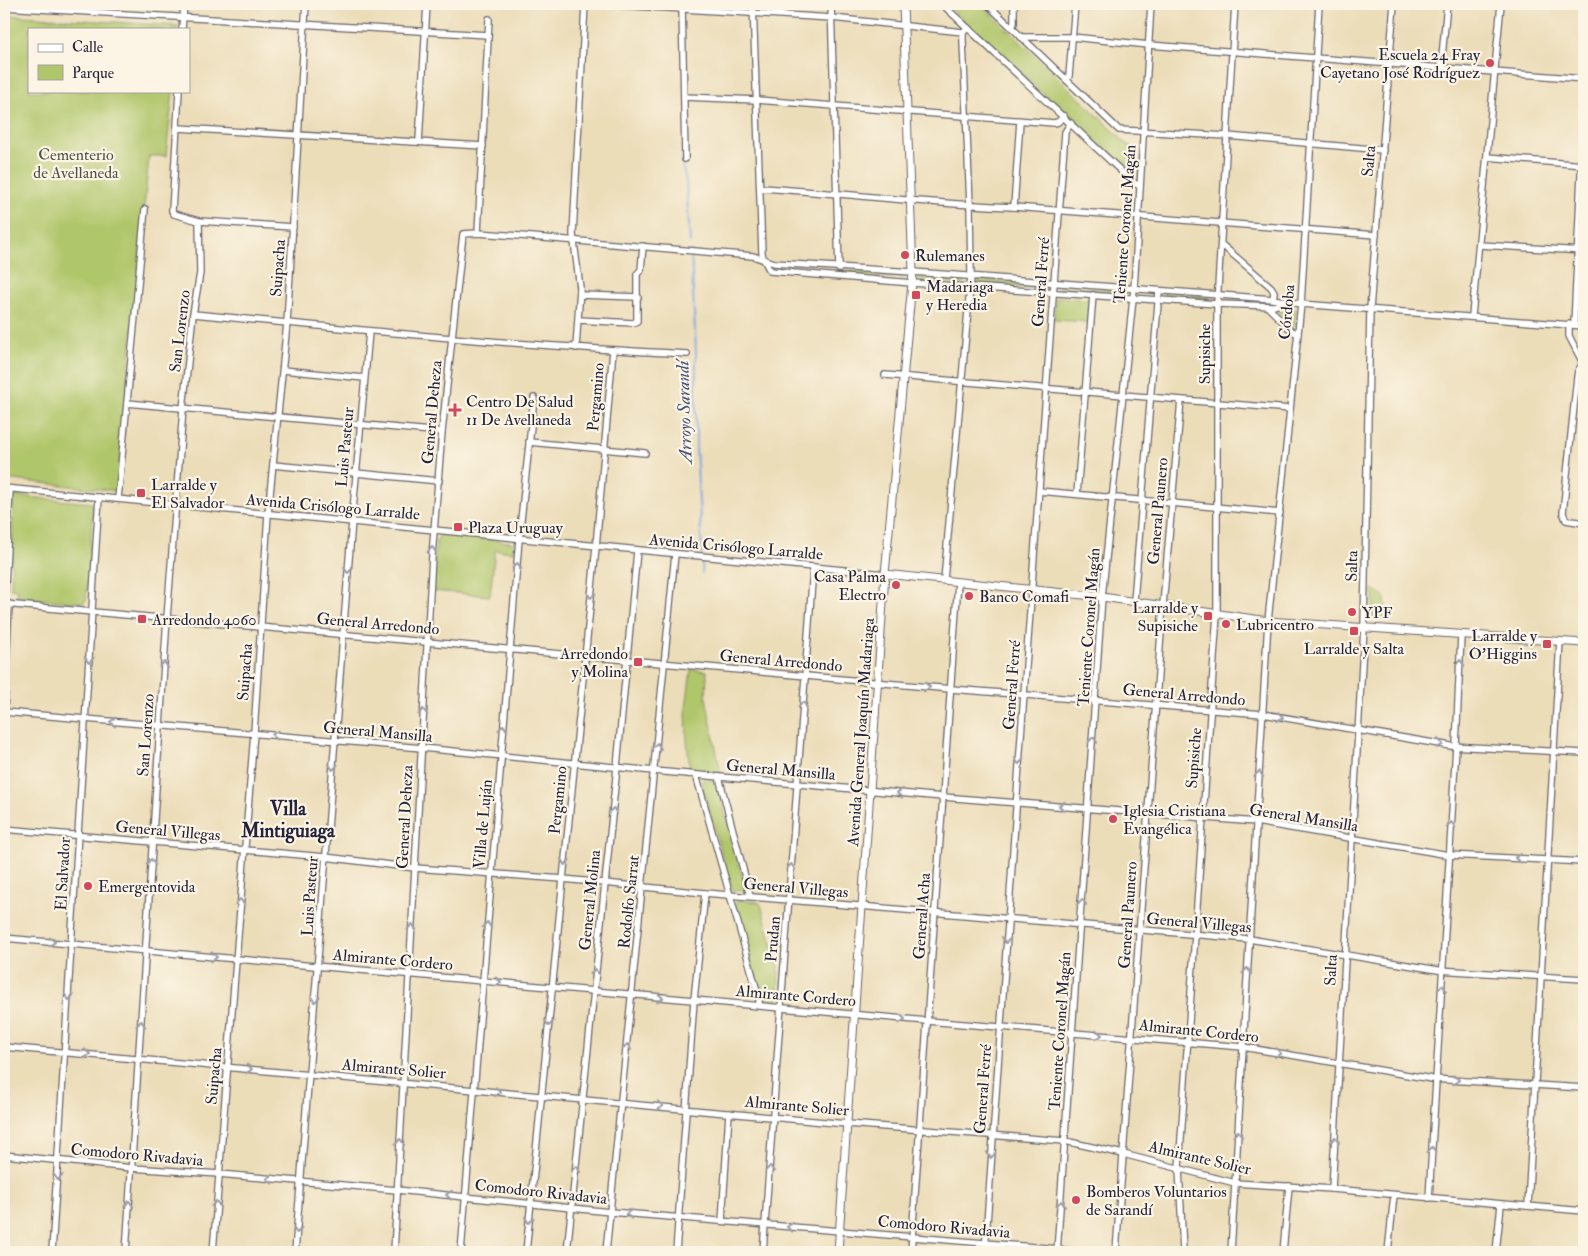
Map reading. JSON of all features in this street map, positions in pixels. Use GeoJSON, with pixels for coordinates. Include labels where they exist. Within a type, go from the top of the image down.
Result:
{"type":"FeatureCollection","features":[{"type":"Feature","properties":{"kind":"main road","name":"Avenida General Joaquín Madariaga"},"geometry":{"type":"LineString","coordinates":[[838,1252],[885,574],[913,272],[903,4]]}},
{"type":"Feature","properties":{"kind":"main road","name":"Avenida Crisólogo Larralde"},"geometry":{"type":"LineString","coordinates":[[885,574],[1102,597],[1268,621],[1584,643]]}},
{"type":"Feature","properties":{"kind":"street"},"geometry":{"type":"LineString","coordinates":[[182,28],[184,4]]}},
{"type":"Feature","properties":{"kind":"street","name":"Suipacha"},"geometry":{"type":"LineString","coordinates":[[213,1252],[254,734],[268,514],[287,323],[306,4]]}},
{"type":"Feature","properties":{"kind":"street"},"geometry":{"type":"LineString","coordinates":[[419,142],[427,4]]}},
{"type":"Feature","properties":{"kind":"street"},"geometry":{"type":"LineString","coordinates":[[576,348],[580,296],[573,241],[585,4]]}},
{"type":"Feature","properties":{"kind":"street"},"geometry":{"type":"LineString","coordinates":[[602,4],[682,6],[966,30]]}},
{"type":"Feature","properties":{"kind":"street"},"geometry":{"type":"LineString","coordinates":[[753,4],[763,258],[768,269],[774,272],[912,283],[1217,304],[1274,306],[1285,302]]}},
{"type":"Feature","properties":{"kind":"street"},"geometry":{"type":"LineString","coordinates":[[831,4],[840,267],[838,277]]}},
{"type":"Feature","properties":{"kind":"street"},"geometry":{"type":"LineString","coordinates":[[942,4],[966,30],[1064,116],[1134,183],[1140,186]]}},
{"type":"Feature","properties":{"kind":"street"},"geometry":{"type":"LineString","coordinates":[[987,4],[1119,130],[1227,136],[1383,150]]}},
{"type":"Feature","properties":{"kind":"street"},"geometry":{"type":"LineString","coordinates":[[1012,28],[1014,23],[1014,4]]}},
{"type":"Feature","properties":{"kind":"street"},"geometry":{"type":"LineString","coordinates":[[1067,80],[1075,4]]}},
{"type":"Feature","properties":{"kind":"street","name":"Teniente Coronel Magán"},"geometry":{"type":"LineString","coordinates":[[1057,1251],[1102,597],[1134,289],[1151,4]]}},
{"type":"Feature","properties":{"kind":"street"},"geometry":{"type":"LineString","coordinates":[[1218,295],[1235,4]]}},
{"type":"Feature","properties":{"kind":"street","name":"Córdoba"},"geometry":{"type":"LineString","coordinates":[[1231,1252],[1268,621],[1301,304],[1319,4]]}},
{"type":"Feature","properties":{"kind":"street","name":"Salta"},"geometry":{"type":"LineString","coordinates":[[1332,1189],[1364,628],[1370,309],[1394,4]]}},
{"type":"Feature","properties":{"kind":"street"},"geometry":{"type":"LineString","coordinates":[[1441,67],[1446,4]]}},
{"type":"Feature","properties":{"kind":"street"},"geometry":{"type":"LineString","coordinates":[[1472,316],[1501,4]]}},
{"type":"Feature","properties":{"kind":"street"},"geometry":{"type":"LineString","coordinates":[[682,6],[685,159]]}},
{"type":"Feature","properties":{"kind":"street"},"geometry":{"type":"LineString","coordinates":[[4,7],[60,7],[183,17],[488,36]]}},
{"type":"Feature","properties":{"kind":"street"},"geometry":{"type":"LineString","coordinates":[[489,18],[478,233],[753,256],[774,263],[1273,299],[1301,304],[1584,326]]}},
{"type":"Feature","properties":{"kind":"street"},"geometry":{"type":"LineString","coordinates":[[944,580],[971,277],[966,30]]}},
{"type":"Feature","properties":{"kind":"street"},"geometry":{"type":"LineString","coordinates":[[1021,36],[1072,37],[1232,52],[1584,79]]}},
{"type":"Feature","properties":{"kind":"street"},"geometry":{"type":"LineString","coordinates":[[179,92],[172,211],[174,214],[198,222],[293,227]]}},
{"type":"Feature","properties":{"kind":"street"},"geometry":{"type":"LineString","coordinates":[[684,97],[757,100],[1054,123],[1064,116]]}},
{"type":"Feature","properties":{"kind":"street"},"geometry":{"type":"LineString","coordinates":[[1584,111],[1581,251],[1569,336],[1584,364],[1578,371],[1577,377],[1563,512],[1564,518],[1568,521],[1584,523]]}},
{"type":"Feature","properties":{"kind":"street"},"geometry":{"type":"LineString","coordinates":[[1014,206],[1020,121]]}},
{"type":"Feature","properties":{"kind":"street","name":"General Ferré"},"geometry":{"type":"LineString","coordinates":[[985,1252],[1064,132],[1071,123]]}},
{"type":"Feature","properties":{"kind":"street"},"geometry":{"type":"LineString","coordinates":[[178,128],[483,146]]}},
{"type":"Feature","properties":{"kind":"street"},"geometry":{"type":"LineString","coordinates":[[1487,157],[1583,165]]}},
{"type":"Feature","properties":{"kind":"street"},"geometry":{"type":"LineString","coordinates":[[760,188],[1376,235]]}},
{"type":"Feature","properties":{"kind":"street"},"geometry":{"type":"LineString","coordinates":[[118,499],[145,209]]}},
{"type":"Feature","properties":{"kind":"street","name":"San Lorenzo"},"geometry":{"type":"LineString","coordinates":[[126,1252],[175,504],[193,314],[200,273],[198,222]]}},
{"type":"Feature","properties":{"kind":"street","name":"General Deheza"},"geometry":{"type":"LineString","coordinates":[[394,1252],[427,641],[442,432],[463,234],[478,233]]}},
{"type":"Feature","properties":{"kind":"street"},"geometry":{"type":"LineString","coordinates":[[1222,245],[1271,287],[1274,292],[1273,299]]}},
{"type":"Feature","properties":{"kind":"street"},"geometry":{"type":"LineString","coordinates":[[1479,245],[1581,251]]}},
{"type":"Feature","properties":{"kind":"street"},"geometry":{"type":"LineString","coordinates":[[579,320],[633,323],[637,321],[637,274],[641,270],[643,246]]}},
{"type":"Feature","properties":{"kind":"street"},"geometry":{"type":"LineString","coordinates":[[1134,601],[1159,291]]}},
{"type":"Feature","properties":{"kind":"street"},"geometry":{"type":"LineString","coordinates":[[1077,494],[1093,295]]}},
{"type":"Feature","properties":{"kind":"street","name":"Supisiche"},"geometry":{"type":"LineString","coordinates":[[1184,1252],[1179,1168],[1186,1042],[1217,614],[1218,295]]}},
{"type":"Feature","properties":{"kind":"street"},"geometry":{"type":"LineString","coordinates":[[580,296],[638,297]]}},
{"type":"Feature","properties":{"kind":"street"},"geometry":{"type":"LineString","coordinates":[[1266,306],[1292,332],[1298,334]]}},
{"type":"Feature","properties":{"kind":"street"},"geometry":{"type":"LineString","coordinates":[[193,314],[369,332],[576,348],[687,354]]}},
{"type":"Feature","properties":{"kind":"street","name":"Luis Pasteur"},"geometry":{"type":"LineString","coordinates":[[295,1252],[352,521],[369,332]]}},
{"type":"Feature","properties":{"kind":"street","name":"Pergamino"},"geometry":{"type":"LineString","coordinates":[[526,1252],[596,547],[613,350]]}},
{"type":"Feature","properties":{"kind":"street"},"geometry":{"type":"LineString","coordinates":[[283,370],[364,378]]}},
{"type":"Feature","properties":{"kind":"street"},"geometry":{"type":"LineString","coordinates":[[884,375],[1290,409]]}},
{"type":"Feature","properties":{"kind":"street","name":"Villa de Luján"},"geometry":{"type":"LineString","coordinates":[[461,1252],[519,539],[534,398]]}},
{"type":"Feature","properties":{"kind":"street","name":"General Paunero"},"geometry":{"type":"LineString","coordinates":[[1116,1252],[1163,606],[1181,400]]}},
{"type":"Feature","properties":{"kind":"street"},"geometry":{"type":"LineString","coordinates":[[127,403],[360,426],[442,432]]}},
{"type":"Feature","properties":{"kind":"street"},"geometry":{"type":"LineString","coordinates":[[529,442],[604,448],[645,454]]}},
{"type":"Feature","properties":{"kind":"street"},"geometry":{"type":"LineString","coordinates":[[273,465],[439,481]]}},
{"type":"Feature","properties":{"kind":"street"},"geometry":{"type":"LineString","coordinates":[[4,713],[7,488]]}},
{"type":"Feature","properties":{"kind":"street","name":"Avenida Crisólogo Larralde"},"geometry":{"type":"LineString","coordinates":[[7,488],[885,574]]}},
{"type":"Feature","properties":{"kind":"street"},"geometry":{"type":"LineString","coordinates":[[1039,491],[1280,513]]}},
{"type":"Feature","properties":{"kind":"street","name":"El Salvador"},"geometry":{"type":"LineString","coordinates":[[52,1252],[99,497]]}},
{"type":"Feature","properties":{"kind":"street","name":"General Molina"},"geometry":{"type":"LineString","coordinates":[[568,1252],[637,551]]}},
{"type":"Feature","properties":{"kind":"street","name":"Rodolfo Sarrat"},"geometry":{"type":"LineString","coordinates":[[606,1252],[675,554]]}},
{"type":"Feature","properties":{"kind":"street","name":"Prudan"},"geometry":{"type":"LineString","coordinates":[[763,1252],[813,568]]}},
{"type":"Feature","properties":{"kind":"street","name":"General Acha"},"geometry":{"type":"LineString","coordinates":[[911,1252],[958,582]]}},
{"type":"Feature","properties":{"kind":"street","name":"General Arredondo"},"geometry":{"type":"LineString","coordinates":[[5,604],[951,689],[1263,714],[1456,746],[1584,753]]}},
{"type":"Feature","properties":{"kind":"street"},"geometry":{"type":"LineString","coordinates":[[1429,1198],[1461,635]]}},
{"type":"Feature","properties":{"kind":"street"},"geometry":{"type":"LineString","coordinates":[[1528,1206],[1560,642]]}},
{"type":"Feature","properties":{"kind":"street","name":"General Mansilla"},"geometry":{"type":"LineString","coordinates":[[4,713],[422,748],[617,768],[943,797],[1256,822],[1449,855],[1584,862]]}},
{"type":"Feature","properties":{"kind":"street"},"geometry":{"type":"LineString","coordinates":[[696,775],[759,998],[759,1005]]}},
{"type":"Feature","properties":{"kind":"street"},"geometry":{"type":"LineString","coordinates":[[719,777],[750,896]]}},
{"type":"Feature","properties":{"kind":"street","name":"General Villegas"},"geometry":{"type":"LineString","coordinates":[[4,829],[325,857],[415,868],[563,879],[862,907],[1249,939],[1443,970],[1584,979]]}},
{"type":"Feature","properties":{"kind":"street"},"geometry":{"type":"LineString","coordinates":[[676,1252],[694,1000],[705,893]]}},
{"type":"Feature","properties":{"kind":"street","name":"Almirante Cordero"},"geometry":{"type":"LineString","coordinates":[[4,938],[854,1015],[1243,1047],[1437,1079],[1584,1088]]}},
{"type":"Feature","properties":{"kind":"street","name":"Almirante Solier"},"geometry":{"type":"LineString","coordinates":[[4,1047],[847,1124],[1065,1141],[1124,1154],[1235,1183],[1332,1189],[1584,1212]]}},
{"type":"Feature","properties":{"kind":"street"},"geometry":{"type":"LineString","coordinates":[[722,1221],[729,1113]]}},
{"type":"Feature","properties":{"kind":"street","name":"Comodoro Rivadavia"},"geometry":{"type":"LineString","coordinates":[[4,1155],[132,1168],[397,1190],[610,1212],[1075,1252]]}},
{"type":"Feature","properties":{"kind":"street"},"geometry":{"type":"LineString","coordinates":[[1283,1252],[1289,1186]]}},
{"type":"Feature","properties":{"kind":"street"},"geometry":{"type":"LineString","coordinates":[[1388,1252],[1394,1195]]}},
{"type":"Feature","properties":{"kind":"street"},"geometry":{"type":"LineString","coordinates":[[1496,1252],[1500,1205]]}},
{"type":"Feature","properties":{"kind":"green space"},"geometry":{"type":"Polygon","coordinates":[[[946,4],[981,4],[1122,140],[1138,152],[1137,177],[1134,178],[946,4]]]}},
{"type":"Feature","properties":{"kind":"green space","name":"Cementerio de Avellaneda"},"geometry":{"type":"Polygon","coordinates":[[[4,15],[178,26],[178,28],[28,28],[28,92],[173,92],[166,156],[149,156],[117,491],[4,479],[4,15]]]}},
{"type":"Feature","properties":{"kind":"green space"},"geometry":{"type":"Polygon","coordinates":[[[843,272],[905,274],[907,277],[904,279],[845,275],[843,272]]]}},
{"type":"Feature","properties":{"kind":"green space"},"geometry":{"type":"Polygon","coordinates":[[[917,276],[962,279],[965,282],[961,284],[918,280],[917,276]]]}},
{"type":"Feature","properties":{"kind":"green space"},"geometry":{"type":"Polygon","coordinates":[[[979,280],[1045,285],[1048,288],[1046,290],[978,285],[979,280]]]}},
{"type":"Feature","properties":{"kind":"green space"},"geometry":{"type":"Polygon","coordinates":[[[1060,286],[1125,291],[1126,293],[1124,295],[1059,290],[1060,286]]]}},
{"type":"Feature","properties":{"kind":"green space"},"geometry":{"type":"Polygon","coordinates":[[[1164,293],[1210,298],[1208,300],[1165,298],[1163,296],[1164,293]]]}},
{"type":"Feature","properties":{"kind":"green space"},"geometry":{"type":"Polygon","coordinates":[[[1056,297],[1089,299],[1088,322],[1054,320],[1056,297]]]}},
{"type":"Feature","properties":{"kind":"green space"},"geometry":{"type":"Polygon","coordinates":[[[1281,309],[1296,309],[1295,326],[1279,313],[1281,309]]]}},
{"type":"Feature","properties":{"kind":"green space"},"geometry":{"type":"Polygon","coordinates":[[[15,496],[91,503],[93,506],[86,601],[83,603],[17,597],[17,589],[11,588],[13,498],[15,496]]]}},
{"type":"Feature","properties":{"kind":"green space"},"geometry":{"type":"Polygon","coordinates":[[[440,535],[511,542],[514,545],[513,552],[495,550],[490,596],[433,591],[436,541],[440,535]]]}},
{"type":"Feature","properties":{"kind":"green space"},"geometry":{"type":"Polygon","coordinates":[[[1373,589],[1385,596],[1386,618],[1373,618],[1373,589]]]}},
{"type":"Feature","properties":{"kind":"green space"},"geometry":{"type":"Polygon","coordinates":[[[691,669],[707,671],[706,698],[721,774],[690,770],[686,708],[691,669]]]}},
{"type":"Feature","properties":{"kind":"green space"},"geometry":{"type":"Polygon","coordinates":[[[704,779],[716,781],[745,891],[732,890],[701,783],[704,779]]]}},
{"type":"Feature","properties":{"kind":"green space"},"geometry":{"type":"Polygon","coordinates":[[[739,900],[759,902],[761,905],[779,967],[778,1000],[775,1003],[766,1002],[762,999],[735,906],[739,900]]]}},
{"type":"Feature","properties":{"kind":"waterway","name":"Arroyo Sarandí"},"geometry":{"type":"LineString","coordinates":[[681,160],[686,181],[690,243]]}},
{"type":"Feature","properties":{"kind":"waterway","name":"Arroyo Sarandí"},"geometry":{"type":"LineString","coordinates":[[691,251],[696,353],[696,447],[702,554]]}},
{"type":"Feature","properties":{"kind":"waterway","name":"Arroyo Sarandí"},"geometry":{"type":"LineString","coordinates":[[702,558],[702,573]]}},
{"type":"Feature","properties":{"kind":"place","name":"Escuela 24 Fray Cayetano José Rodríguez"},"geometry":{"type":"Point","coordinates":[1490,63]}},
{"type":"Feature","properties":{"kind":"place","name":"Rulemanes"},"geometry":{"type":"Point","coordinates":[905,255]}},
{"type":"Feature","properties":{"kind":"place","name":"Madariaga y Heredia"},"geometry":{"type":"Point","coordinates":[916,295]}},
{"type":"Feature","properties":{"kind":"place","name":"Centro De Salud 11 De Avellaneda"},"geometry":{"type":"Point","coordinates":[455,410]}},
{"type":"Feature","properties":{"kind":"place","name":"Larralde y El Salvador"},"geometry":{"type":"Point","coordinates":[141,493]}},
{"type":"Feature","properties":{"kind":"place","name":"Plaza Uruguay"},"geometry":{"type":"Point","coordinates":[458,527]}},
{"type":"Feature","properties":{"kind":"place","name":"Casa Palma Electro"},"geometry":{"type":"Point","coordinates":[896,585]}},
{"type":"Feature","properties":{"kind":"place","name":"Banco Comafi"},"geometry":{"type":"Point","coordinates":[969,596]}},
{"type":"Feature","properties":{"kind":"place","name":"YPF"},"geometry":{"type":"Point","coordinates":[1352,612]}},
{"type":"Feature","properties":{"kind":"place","name":"Larralde y Supisiche"},"geometry":{"type":"Point","coordinates":[1208,616]}},
{"type":"Feature","properties":{"kind":"place","name":"Arredondo 4060"},"geometry":{"type":"Point","coordinates":[142,619]}},
{"type":"Feature","properties":{"kind":"place","name":"Lubricentro"},"geometry":{"type":"Point","coordinates":[1226,624]}},
{"type":"Feature","properties":{"kind":"place","name":"Larralde y Salta"},"geometry":{"type":"Point","coordinates":[1354,631]}},
{"type":"Feature","properties":{"kind":"place","name":"Larralde y O'Higgins"},"geometry":{"type":"Point","coordinates":[1547,644]}},
{"type":"Feature","properties":{"kind":"place","name":"Arredondo y Molina"},"geometry":{"type":"Point","coordinates":[638,662]}},
{"type":"Feature","properties":{"kind":"place","name":"Iglesia Cristiana Evangélica"},"geometry":{"type":"Point","coordinates":[1113,819]}},
{"type":"Feature","properties":{"kind":"place","name":"Emergentovida"},"geometry":{"type":"Point","coordinates":[88,886]}},
{"type":"Feature","properties":{"kind":"place","name":"Bomberos Voluntarios de Sarandí"},"geometry":{"type":"Point","coordinates":[1076,1200]}},
{"type":"Feature","properties":{"kind":"district","name":"Villa Mintiguiaga"},"geometry":{"type":"Point","coordinates":[288,819]}}]}
